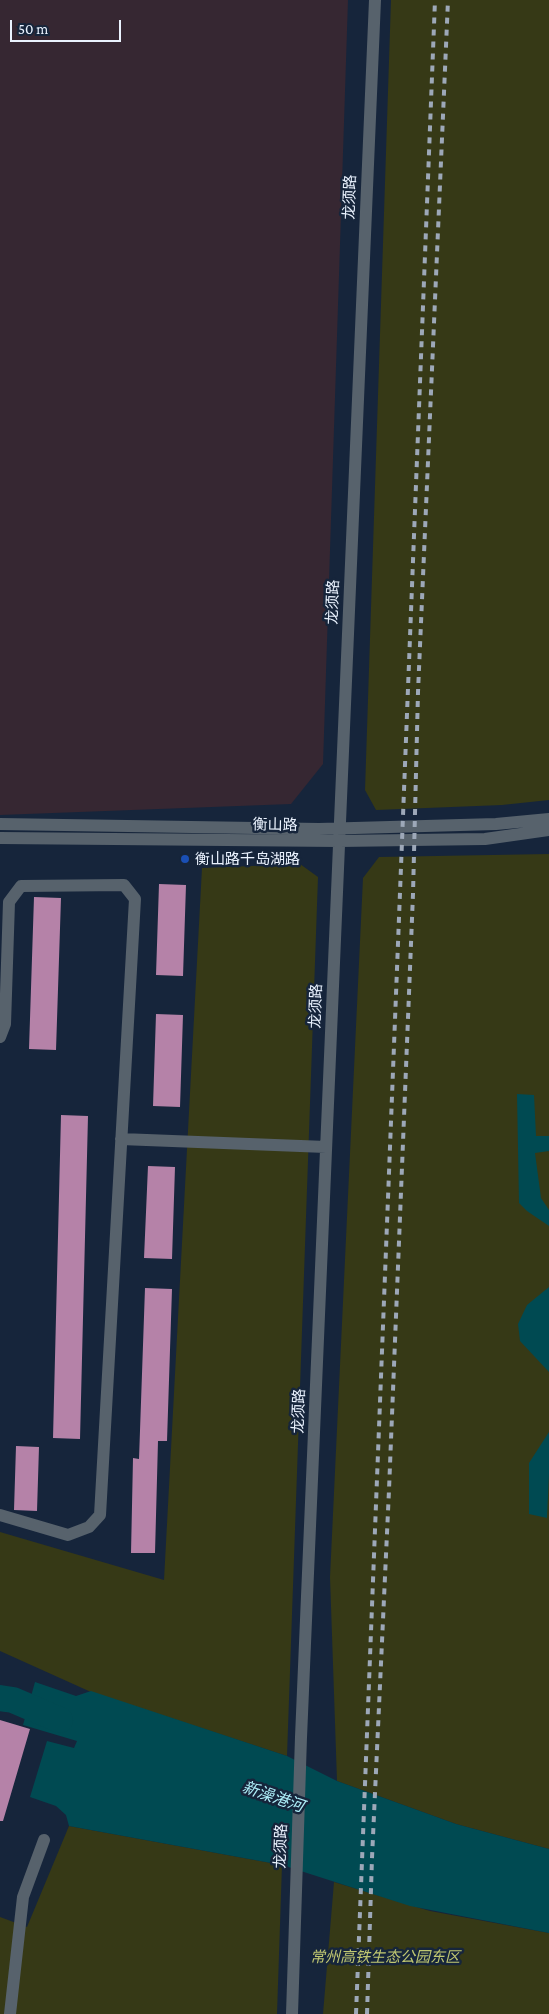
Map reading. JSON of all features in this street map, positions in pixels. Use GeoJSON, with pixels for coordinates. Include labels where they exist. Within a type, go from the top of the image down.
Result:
{"type":"FeatureCollection","features":[{"type":"Feature","properties":{"kind":"street","name":"龙须路"},"geometry":{"type":"LineString","coordinates":[[292,2014],[301,1737],[375,0]]}},
{"type":"Feature","properties":{"kind":"street","name":"衡山路"},"geometry":{"type":"LineString","coordinates":[[0,824],[340,828],[496,824],[549,819]]}},
{"type":"Feature","properties":{"kind":"street","name":"衡山路"},"geometry":{"type":"LineString","coordinates":[[0,838],[339,841],[485,839],[549,830]]}},
{"type":"Feature","properties":{"kind":"street"},"geometry":{"type":"LineString","coordinates":[[0,1037],[5,1024],[9,902],[21,886],[124,885],[135,899],[100,1515],[89,1527],[68,1535],[0,1515]]}},
{"type":"Feature","properties":{"kind":"street"},"geometry":{"type":"LineString","coordinates":[[121,1139],[326,1147]]}},
{"type":"Feature","properties":{"kind":"street"},"geometry":{"type":"LineString","coordinates":[[10,2014],[22,1897],[44,1840]]}},
{"type":"Feature","properties":{"kind":"shaded area"},"geometry":{"type":"Polygon","coordinates":[[[0,0],[348,0],[323,764],[291,804],[0,815],[0,0]]]}},
{"type":"Feature","properties":{"kind":"green space"},"geometry":{"type":"Polygon","coordinates":[[[391,0],[549,0],[549,800],[502,805],[376,810],[365,790],[391,0]]]}},
{"type":"Feature","properties":{"kind":"green space"},"geometry":{"type":"Polygon","coordinates":[[[549,854],[549,1849],[456,1824],[337,1781],[330,1577],[363,878],[379,857],[549,854]]]}},
{"type":"Feature","properties":{"kind":"green space"},"geometry":{"type":"Polygon","coordinates":[[[300,864],[318,877],[287,1756],[91,1692],[0,1651],[0,1532],[164,1580],[202,868],[300,864]]]}},
{"type":"Feature","properties":{"kind":"green space"},"geometry":{"type":"Polygon","coordinates":[[[69,1826],[282,1865],[277,2014],[0,2014],[0,1917],[27,1927],[69,1826]]]}},
{"type":"Feature","properties":{"kind":"green space","name":"常州高铁生态公园东区"},"geometry":{"type":"Polygon","coordinates":[[[334,1882],[430,1911],[549,1933],[549,2014],[323,2014],[334,1882]]]}},
{"type":"Feature","properties":{"kind":"water"},"geometry":{"type":"Polygon","coordinates":[[[517,1094],[534,1095],[536,1136],[549,1136],[549,1151],[535,1153],[541,1198],[549,1210],[549,1226],[519,1203],[517,1094]]]}},
{"type":"Feature","properties":{"kind":"water"},"geometry":{"type":"Polygon","coordinates":[[[549,1287],[549,1372],[520,1341],[518,1324],[527,1305],[549,1287]]]}},
{"type":"Feature","properties":{"kind":"water"},"geometry":{"type":"Polygon","coordinates":[[[549,1432],[547,1518],[529,1514],[529,1463],[549,1432]]]}},
{"type":"Feature","properties":{"kind":"water"},"geometry":{"type":"Polygon","coordinates":[[[35,1682],[76,1696],[91,1691],[287,1756],[337,1781],[456,1824],[549,1849],[549,1933],[410,1906],[282,1865],[69,1826],[66,1815],[56,1806],[30,1797],[47,1741],[74,1748],[77,1741],[23,1725],[35,1682]]]}},
{"type":"Feature","properties":{"kind":"building"},"geometry":{"type":"Polygon","coordinates":[[[159,884],[186,885],[183,976],[156,975],[159,884]]]}},
{"type":"Feature","properties":{"kind":"building"},"geometry":{"type":"Polygon","coordinates":[[[34,897],[61,898],[56,1050],[29,1049],[34,897]]]}},
{"type":"Feature","properties":{"kind":"building"},"geometry":{"type":"Polygon","coordinates":[[[156,1014],[183,1015],[180,1107],[153,1106],[156,1014]]]}},
{"type":"Feature","properties":{"kind":"building"},"geometry":{"type":"Polygon","coordinates":[[[61,1115],[88,1116],[80,1439],[53,1438],[61,1115]]]}},
{"type":"Feature","properties":{"kind":"building"},"geometry":{"type":"Polygon","coordinates":[[[148,1166],[175,1167],[172,1259],[144,1258],[148,1166]]]}},
{"type":"Feature","properties":{"kind":"building"},"geometry":{"type":"Polygon","coordinates":[[[145,1288],[172,1289],[167,1441],[158,1441],[155,1553],[131,1553],[133,1458],[139,1459],[145,1288]]]}},
{"type":"Feature","properties":{"kind":"building"},"geometry":{"type":"Polygon","coordinates":[[[16,1446],[39,1447],[37,1511],[14,1510],[16,1446]]]}},
{"type":"Feature","properties":{"kind":"building"},"geometry":{"type":"Polygon","coordinates":[[[0,1720],[30,1729],[3,1821],[0,1821],[0,1720]]]}},
{"type":"Feature","properties":{"kind":"waterway","name":"新澡港河"},"geometry":{"type":"LineString","coordinates":[[0,1698],[13,1700],[60,1720]]}},
{"type":"Feature","properties":{"kind":"railway"},"geometry":{"type":"LineString","coordinates":[[356,2014],[435,0]]}},
{"type":"Feature","properties":{"kind":"railway"},"geometry":{"type":"LineString","coordinates":[[367,2014],[413,894],[418,692],[448,0]]}},
{"type":"Feature","properties":{"kind":"place","name":"衡山路千岛湖路"},"geometry":{"type":"Point","coordinates":[185,859]}}]}
